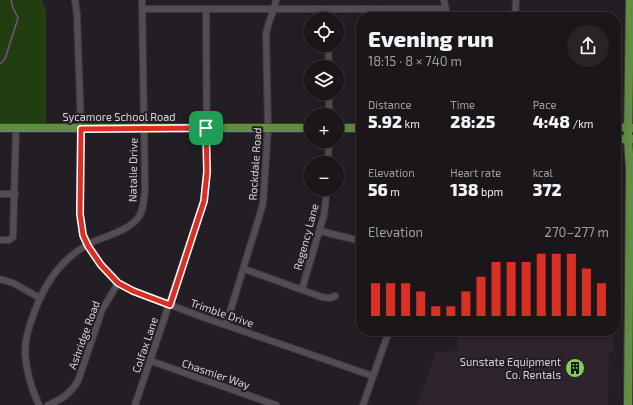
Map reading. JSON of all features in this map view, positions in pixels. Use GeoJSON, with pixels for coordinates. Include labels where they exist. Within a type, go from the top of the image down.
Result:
{"type":"FeatureCollection","features":[{"type":"Feature","properties":{"kind":"main road"},"geometry":{"type":"LineString","coordinates":[[628,405],[631,128],[630,0]]}},
{"type":"Feature","properties":{"kind":"main road"},"geometry":{"type":"LineString","coordinates":[[630,94],[633,106]]}},
{"type":"Feature","properties":{"kind":"main road"},"geometry":{"type":"LineString","coordinates":[[621,127],[631,128]]}},
{"type":"Feature","properties":{"kind":"main road","name":"Sycamore School Road"},"geometry":{"type":"LineString","coordinates":[[0,128],[304,128]]}},
{"type":"Feature","properties":{"kind":"main road"},"geometry":{"type":"LineString","coordinates":[[344,128],[356,128]]}},
{"type":"Feature","properties":{"kind":"main road"},"geometry":{"type":"LineString","coordinates":[[630,169],[633,160]]}},
{"type":"Feature","properties":{"kind":"street","name":"Trimble Drive"},"geometry":{"type":"LineString","coordinates":[[75,0],[77,15],[81,129],[80,214],[83,235],[87,244],[101,265],[118,283],[133,291],[373,376]]}},
{"type":"Feature","properties":{"kind":"street","name":"Natalie Drive"},"geometry":{"type":"LineString","coordinates":[[38,405],[28,372],[25,351],[26,337],[40,298],[51,278],[64,262],[87,244],[131,224],[138,218],[142,211],[145,189],[142,0]]}},
{"type":"Feature","properties":{"kind":"street","name":"Rockdale Road"},"geometry":{"type":"LineString","coordinates":[[226,325],[263,204],[268,128],[266,34],[276,0]]}},
{"type":"Feature","properties":{"kind":"street"},"geometry":{"type":"LineString","coordinates":[[444,0],[446,12]]}},
{"type":"Feature","properties":{"kind":"street"},"geometry":{"type":"LineString","coordinates":[[515,12],[516,0]]}},
{"type":"Feature","properties":{"kind":"street"},"geometry":{"type":"LineString","coordinates":[[143,9],[446,9]]}},
{"type":"Feature","properties":{"kind":"street","name":"Colfax Lane"},"geometry":{"type":"LineString","coordinates":[[135,405],[204,201],[207,172],[206,9]]}},
{"type":"Feature","properties":{"kind":"street"},"geometry":{"type":"LineString","coordinates":[[0,240],[10,240],[13,237],[16,128]]}},
{"type":"Feature","properties":{"kind":"street"},"geometry":{"type":"LineString","coordinates":[[0,194],[15,194]]}},
{"type":"Feature","properties":{"kind":"street","name":"Regency Lane"},"geometry":{"type":"LineString","coordinates":[[302,289],[320,231],[327,196]]}},
{"type":"Feature","properties":{"kind":"street"},"geometry":{"type":"LineString","coordinates":[[320,231],[356,240]]}},
{"type":"Feature","properties":{"kind":"street"},"geometry":{"type":"LineString","coordinates":[[244,269],[322,297],[330,298],[335,296]]}},
{"type":"Feature","properties":{"kind":"street"},"geometry":{"type":"LineString","coordinates":[[0,279],[13,283],[40,298]]}},
{"type":"Feature","properties":{"kind":"street","name":"Ashridge Road"},"geometry":{"type":"LineString","coordinates":[[48,405],[66,396],[72,391],[78,381],[102,310],[118,283]]}},
{"type":"Feature","properties":{"kind":"street"},"geometry":{"type":"LineString","coordinates":[[363,405],[387,336]]}},
{"type":"Feature","properties":{"kind":"street","name":"Chasmier Way"},"geometry":{"type":"LineString","coordinates":[[150,361],[276,405]]}},
{"type":"Feature","properties":{"kind":"shaded area"},"geometry":{"type":"Polygon","coordinates":[[[457,336],[614,336],[614,352],[609,352],[608,405],[417,405],[436,352],[457,351],[457,336]]]}},
{"type":"Feature","properties":{"kind":"green space"},"geometry":{"type":"Polygon","coordinates":[[[0,0],[42,0],[46,10],[46,124],[0,123],[0,0]]]}},
{"type":"Feature","properties":{"kind":"waterway"},"geometry":{"type":"LineString","coordinates":[[0,64],[5,59],[18,18],[11,0]]}},
{"type":"Feature","properties":{"kind":"place","name":"Sunstate Equipment Co. Rentals"},"geometry":{"type":"Point","coordinates":[575,368]}},
{"type":"Feature","properties":{"kind":"route"},"geometry":{"type":"LineString","coordinates":[[206,128],[207,172],[204,201],[170,305],[133,291],[118,283],[101,265],[88,246],[83,235],[80,214],[79,196],[81,129],[206,128]]}}]}
